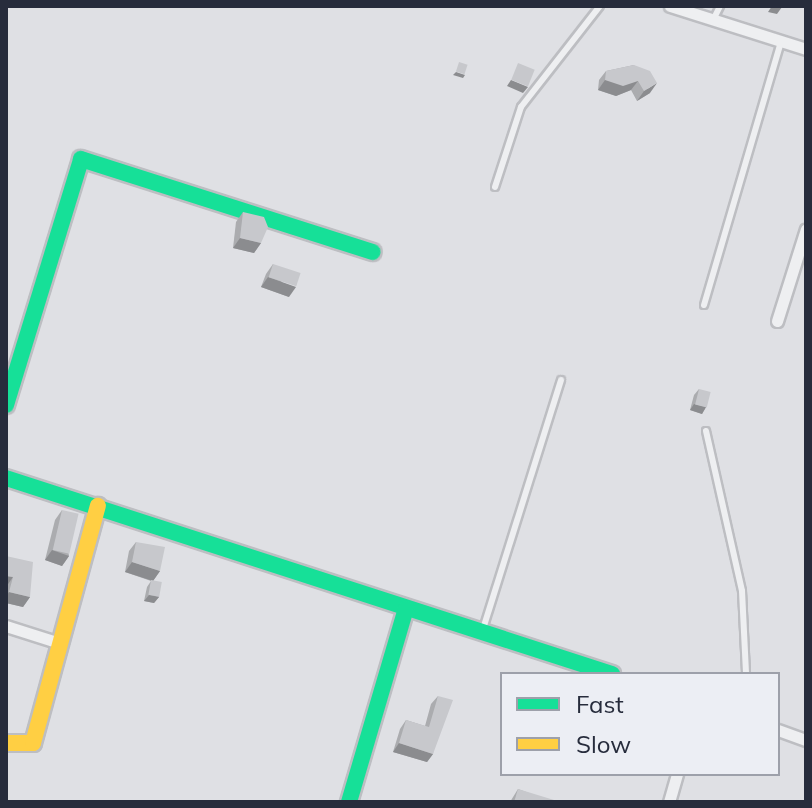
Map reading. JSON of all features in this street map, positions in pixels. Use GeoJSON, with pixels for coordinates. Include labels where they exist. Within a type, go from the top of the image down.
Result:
{"type":"FeatureCollection","features":[{"type":"Feature","properties":{"kind":"street"},"geometry":{"type":"LineString","coordinates":[[670,6],[806,49]]}},
{"type":"Feature","properties":{"kind":"street"},"geometry":{"type":"LineString","coordinates":[[6,405],[81,159],[373,252]]}},
{"type":"Feature","properties":{"kind":"street"},"geometry":{"type":"LineString","coordinates":[[777,321],[806,229]]}},
{"type":"Feature","properties":{"kind":"street"},"geometry":{"type":"LineString","coordinates":[[6,478],[606,672]]}},
{"type":"Feature","properties":{"kind":"street"},"geometry":{"type":"LineString","coordinates":[[6,743],[33,743],[98,506]]}},
{"type":"Feature","properties":{"kind":"street"},"geometry":{"type":"LineString","coordinates":[[349,802],[406,608]]}},
{"type":"Feature","properties":{"kind":"street"},"geometry":{"type":"LineString","coordinates":[[6,626],[60,643]]}},
{"type":"Feature","properties":{"kind":"street"},"geometry":{"type":"LineString","coordinates":[[780,731],[806,740]]}},
{"type":"Feature","properties":{"kind":"street"},"geometry":{"type":"LineString","coordinates":[[669,802],[676,776]]}},
{"type":"Feature","properties":{"kind":"lane"},"geometry":{"type":"LineString","coordinates":[[495,187],[521,107],[600,6]]}},
{"type":"Feature","properties":{"kind":"lane"},"geometry":{"type":"LineString","coordinates":[[713,20],[720,6]]}},
{"type":"Feature","properties":{"kind":"lane"},"geometry":{"type":"LineString","coordinates":[[704,305],[781,41]]}},
{"type":"Feature","properties":{"kind":"lane"},"geometry":{"type":"LineString","coordinates":[[483,630],[561,380]]}},
{"type":"Feature","properties":{"kind":"lane"},"geometry":{"type":"LineString","coordinates":[[706,431],[742,591],[746,672]]}},
{"type":"Feature","properties":{"kind":"building"},"geometry":{"type":"Polygon","coordinates":[[[459,62],[468,65],[464,74],[456,72],[459,62]]]}},
{"type":"Feature","properties":{"kind":"building"},"geometry":{"type":"Polygon","coordinates":[[[518,63],[535,70],[528,86],[511,80],[518,63]]]}},
{"type":"Feature","properties":{"kind":"building"},"geometry":{"type":"Polygon","coordinates":[[[634,65],[650,71],[657,83],[644,91],[638,81],[623,86],[605,80],[606,71],[634,65]]]}},
{"type":"Feature","properties":{"kind":"building"},"geometry":{"type":"Polygon","coordinates":[[[243,212],[264,217],[268,227],[261,243],[240,238],[243,212]]]}},
{"type":"Feature","properties":{"kind":"building"},"geometry":{"type":"Polygon","coordinates":[[[273,264],[301,273],[296,286],[269,277],[273,264]]]}},
{"type":"Feature","properties":{"kind":"building"},"geometry":{"type":"Polygon","coordinates":[[[699,389],[711,392],[707,407],[695,405],[699,389]]]}},
{"type":"Feature","properties":{"kind":"building"},"geometry":{"type":"Polygon","coordinates":[[[62,510],[79,514],[69,554],[53,550],[62,510]]]}},
{"type":"Feature","properties":{"kind":"building"},"geometry":{"type":"Polygon","coordinates":[[[136,542],[165,547],[160,571],[132,562],[136,542]]]}},
{"type":"Feature","properties":{"kind":"building"},"geometry":{"type":"Polygon","coordinates":[[[6,556],[33,562],[30,597],[9,592],[13,577],[6,576],[6,556]]]}},
{"type":"Feature","properties":{"kind":"building"},"geometry":{"type":"Polygon","coordinates":[[[151,580],[162,582],[159,597],[148,595],[151,580]]]}},
{"type":"Feature","properties":{"kind":"building"},"geometry":{"type":"Polygon","coordinates":[[[438,696],[453,700],[433,754],[399,743],[406,720],[429,727],[438,696]]]}},
{"type":"Feature","properties":{"kind":"building"},"geometry":{"type":"Polygon","coordinates":[[[518,789],[554,800],[514,802],[518,789]]]}},
{"type":"Feature","properties":{"kind":"traffic: fast"},"geometry":{"type":"LineString","coordinates":[[6,405],[81,159],[373,252]]}},
{"type":"Feature","properties":{"kind":"traffic: fast"},"geometry":{"type":"LineString","coordinates":[[6,478],[606,672]]}},
{"type":"Feature","properties":{"kind":"traffic: fast"},"geometry":{"type":"LineString","coordinates":[[349,802],[406,608]]}},
{"type":"Feature","properties":{"kind":"traffic: slow"},"geometry":{"type":"LineString","coordinates":[[6,743],[33,743],[98,506]]}}]}
